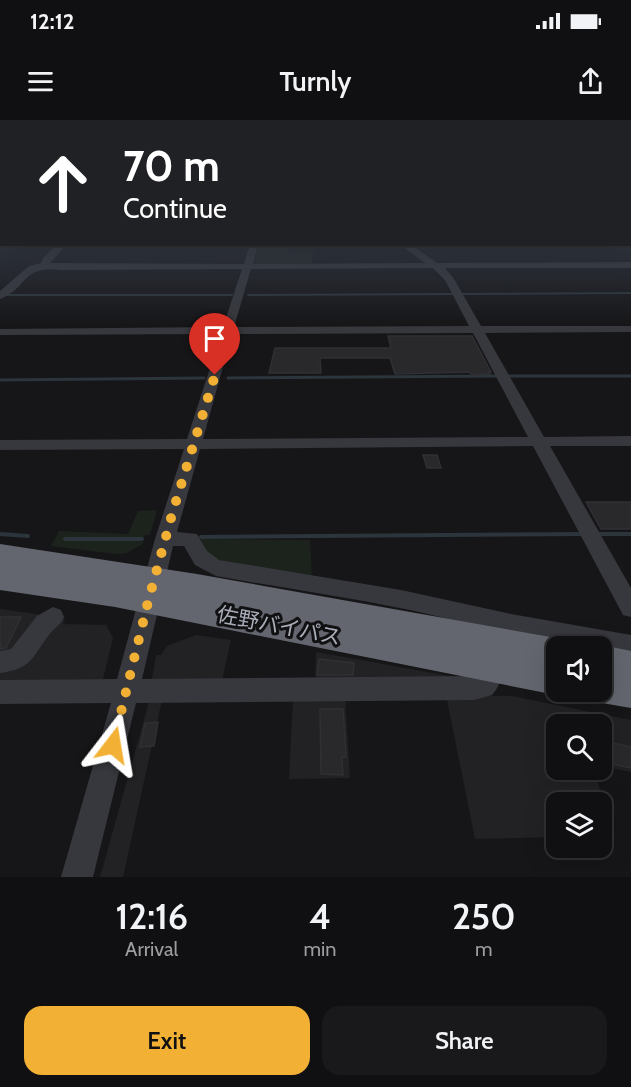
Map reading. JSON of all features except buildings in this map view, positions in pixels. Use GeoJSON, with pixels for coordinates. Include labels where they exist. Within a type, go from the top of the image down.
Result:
{"type":"FeatureCollection","features":[{"type":"Feature","properties":{"kind":"highway","name":"佐野バイパス"},"geometry":{"type":"LineString","coordinates":[[0,555],[151,591],[490,666],[546,676]]}},
{"type":"Feature","properties":{"kind":"highway","name":"佐野バイパス"},"geometry":{"type":"LineString","coordinates":[[0,578],[115,594],[151,591],[546,651]]}},
{"type":"Feature","properties":{"kind":"highway"},"geometry":{"type":"LineString","coordinates":[[612,663],[631,667]]}},
{"type":"Feature","properties":{"kind":"highway"},"geometry":{"type":"LineString","coordinates":[[612,688],[631,691]]}},
{"type":"Feature","properties":{"kind":"street"},"geometry":{"type":"LineString","coordinates":[[45,265],[51,255]]}},
{"type":"Feature","properties":{"kind":"street"},"geometry":{"type":"LineString","coordinates":[[77,877],[165,539],[251,255]]}},
{"type":"Feature","properties":{"kind":"street"},"geometry":{"type":"LineString","coordinates":[[420,255],[447,276],[631,608]]}},
{"type":"Feature","properties":{"kind":"street"},"geometry":{"type":"LineString","coordinates":[[0,296],[32,268],[45,265],[62,267],[631,265]]}},
{"type":"Feature","properties":{"kind":"street"},"geometry":{"type":"LineString","coordinates":[[0,332],[631,329]]}},
{"type":"Feature","properties":{"kind":"street"},"geometry":{"type":"LineString","coordinates":[[0,445],[631,441]]}},
{"type":"Feature","properties":{"kind":"street"},"geometry":{"type":"LineString","coordinates":[[165,539],[190,539],[201,560],[216,568],[400,599],[511,624],[631,646]]}},
{"type":"Feature","properties":{"kind":"street"},"geometry":{"type":"LineString","coordinates":[[0,662],[16,661],[22,656],[46,621],[53,616]]}},
{"type":"Feature","properties":{"kind":"street"},"geometry":{"type":"LineString","coordinates":[[0,692],[474,688],[483,686],[488,681],[490,666]]}},
{"type":"Feature","properties":{"kind":"shaded area"},"geometry":{"type":"Polygon","coordinates":[[[255,255],[313,255],[311,265],[253,265],[255,255]]]}},
{"type":"Feature","properties":{"kind":"shaded area"},"geometry":{"type":"Polygon","coordinates":[[[157,510],[150,535],[145,535],[141,541],[144,543],[127,553],[117,554],[51,546],[59,531],[128,534],[138,511],[157,510]]]}},
{"type":"Feature","properties":{"kind":"shaded area"},"geometry":{"type":"Polygon","coordinates":[[[201,539],[310,540],[312,577],[213,559],[201,549],[201,539]]]}},
{"type":"Feature","properties":{"kind":"shaded area"},"geometry":{"type":"Polygon","coordinates":[[[0,609],[65,618],[63,624],[106,625],[113,638],[103,679],[0,681],[0,609]]]}},
{"type":"Feature","properties":{"kind":"shaded area"},"geometry":{"type":"Polygon","coordinates":[[[196,635],[231,640],[221,685],[151,684],[156,655],[161,655],[167,646],[196,635]]]}},
{"type":"Feature","properties":{"kind":"shaded area"},"geometry":{"type":"Polygon","coordinates":[[[316,652],[356,659],[460,678],[315,682],[316,652]]]}},
{"type":"Feature","properties":{"kind":"shaded area"},"geometry":{"type":"Polygon","coordinates":[[[446,695],[512,696],[601,714],[546,714],[546,780],[597,780],[601,792],[546,792],[546,837],[475,839],[446,695]]]}},
{"type":"Feature","properties":{"kind":"shaded area"},"geometry":{"type":"Polygon","coordinates":[[[345,696],[350,778],[289,779],[293,697],[345,696]]]}},
{"type":"Feature","properties":{"kind":"shaded area"},"geometry":{"type":"Polygon","coordinates":[[[162,700],[123,877],[100,877],[149,702],[162,700]]]}},
{"type":"Feature","properties":{"kind":"shaded area"},"geometry":{"type":"Polygon","coordinates":[[[612,716],[631,720],[631,772],[612,768],[612,716]]]}},
{"type":"Feature","properties":{"kind":"waterway"},"geometry":{"type":"LineString","coordinates":[[461,294],[631,293]]}},
{"type":"Feature","properties":{"kind":"waterway"},"geometry":{"type":"LineString","coordinates":[[248,295],[455,294]]}},
{"type":"Feature","properties":{"kind":"waterway"},"geometry":{"type":"LineString","coordinates":[[5,295],[232,295]]}},
{"type":"Feature","properties":{"kind":"waterway"},"geometry":{"type":"LineString","coordinates":[[228,378],[499,376]]}},
{"type":"Feature","properties":{"kind":"waterway"},"geometry":{"type":"LineString","coordinates":[[507,376],[631,376]]}},
{"type":"Feature","properties":{"kind":"waterway"},"geometry":{"type":"LineString","coordinates":[[0,380],[204,378]]}},
{"type":"Feature","properties":{"kind":"waterway"},"geometry":{"type":"LineString","coordinates":[[0,534],[28,536]]}},
{"type":"Feature","properties":{"kind":"waterway"},"geometry":{"type":"LineString","coordinates":[[201,537],[584,534]]}},
{"type":"Feature","properties":{"kind":"waterway"},"geometry":{"type":"LineString","coordinates":[[598,534],[631,534]]}},
{"type":"Feature","properties":{"kind":"waterway"},"geometry":{"type":"LineString","coordinates":[[65,539],[142,539]]}},
{"type":"Feature","properties":{"kind":"route"},"geometry":{"type":"LineString","coordinates":[[113,745],[173,511],[215,375]]}}]}
